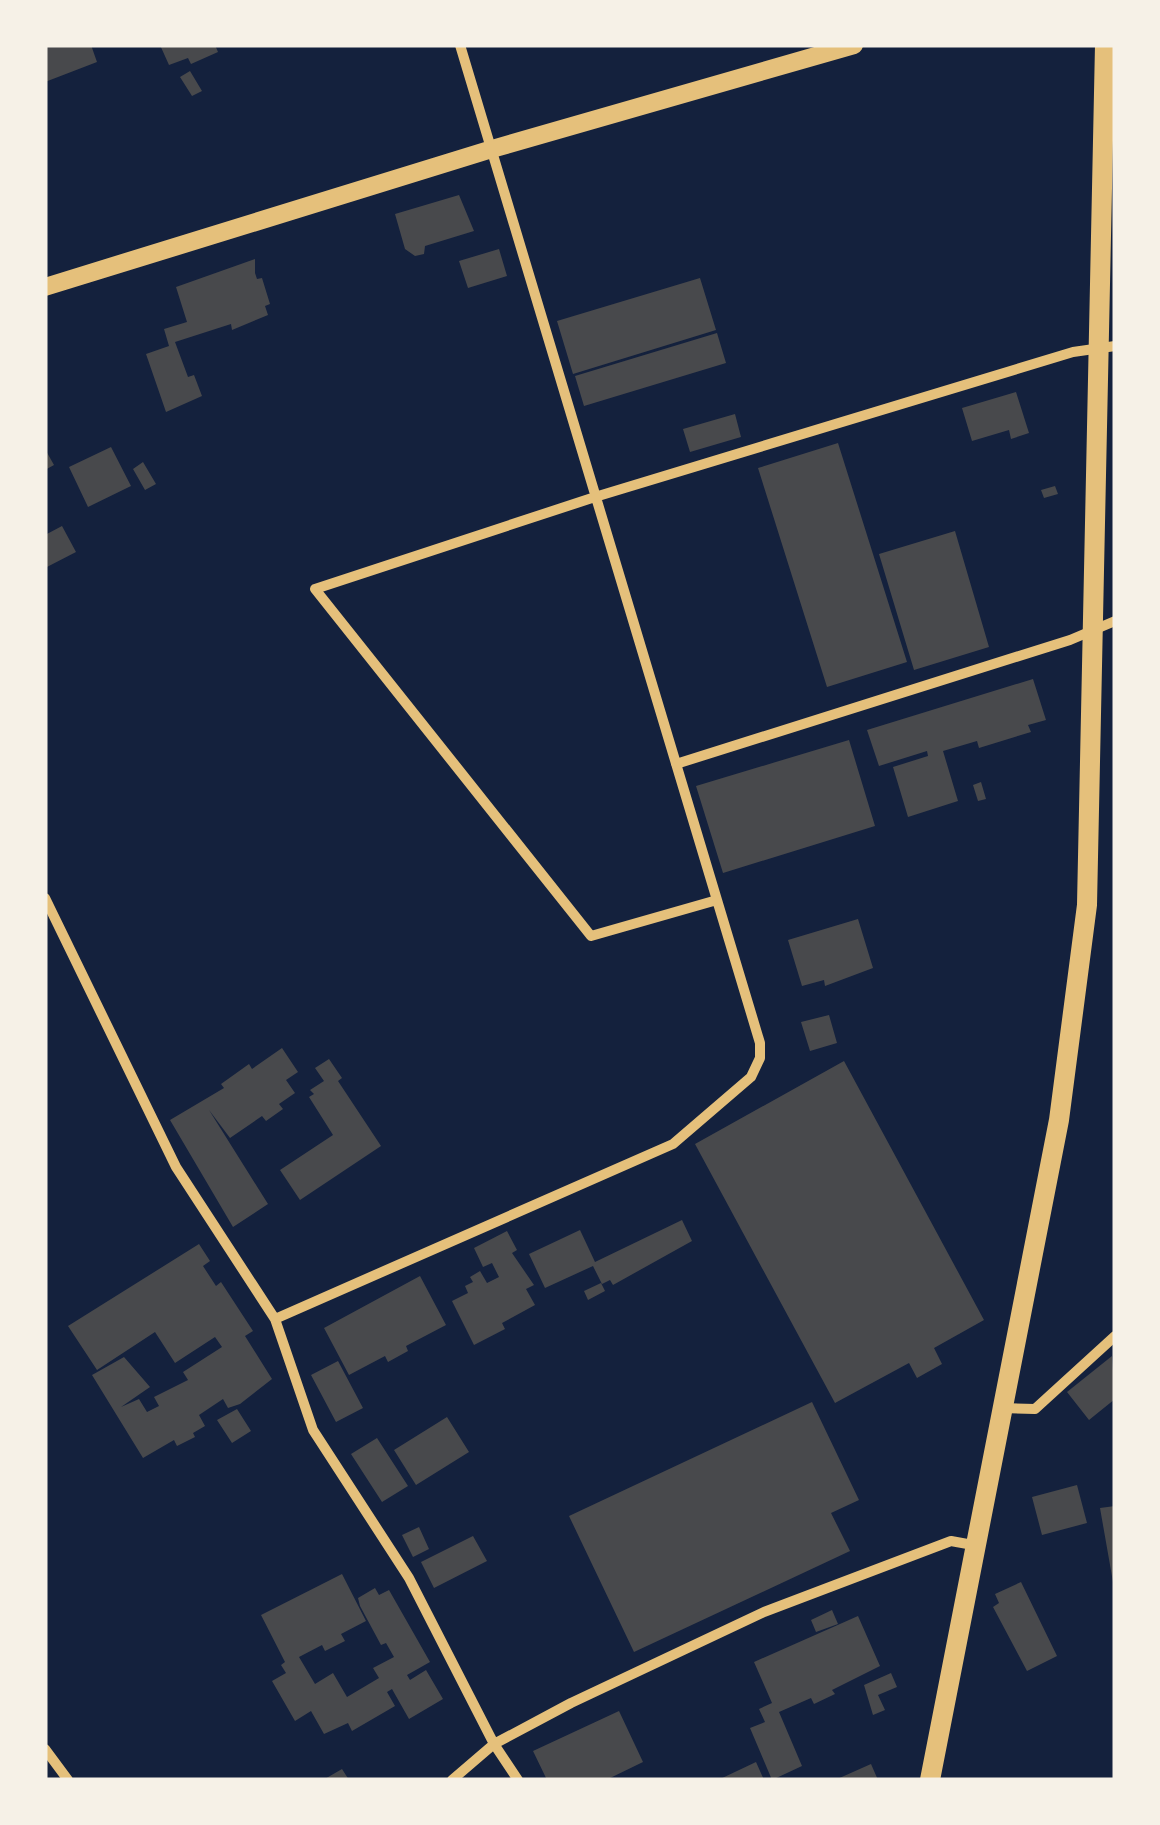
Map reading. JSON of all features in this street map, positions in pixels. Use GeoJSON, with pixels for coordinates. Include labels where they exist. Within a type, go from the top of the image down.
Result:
{"type":"FeatureCollection","features":[{"type":"Feature","properties":{"kind":"main road"},"geometry":{"type":"LineString","coordinates":[[930,1780],[1059,1120],[1087,905],[1093,632],[1107,346],[1105,45]]}},
{"type":"Feature","properties":{"kind":"street"},"geometry":{"type":"LineString","coordinates":[[275,1319],[673,1144],[751,1076],[760,1058],[760,1043],[460,45]]}},
{"type":"Feature","properties":{"kind":"street"},"geometry":{"type":"LineString","coordinates":[[45,287],[492,149],[854,45]]}},
{"type":"Feature","properties":{"kind":"street"},"geometry":{"type":"LineString","coordinates":[[716,900],[591,936],[315,589],[595,497],[1107,346]]}},
{"type":"Feature","properties":{"kind":"street"},"geometry":{"type":"LineString","coordinates":[[676,764],[1093,632],[1115,620]]}},
{"type":"Feature","properties":{"kind":"street"},"geometry":{"type":"LineString","coordinates":[[45,898],[49,916],[176,1167],[275,1319],[313,1430],[409,1578],[494,1744],[518,1780]]}},
{"type":"Feature","properties":{"kind":"street"},"geometry":{"type":"LineString","coordinates":[[1002,1408],[1035,1409],[1115,1336]]}},
{"type":"Feature","properties":{"kind":"street"},"geometry":{"type":"LineString","coordinates":[[452,1780],[494,1744],[821,1587],[951,1541],[973,1545]]}},
{"type":"Feature","properties":{"kind":"street"},"geometry":{"type":"LineString","coordinates":[[45,1750],[68,1780]]}},
{"type":"Feature","properties":{"kind":"building"},"geometry":{"type":"Polygon","coordinates":[[[45,45],[91,45],[97,62],[45,82],[45,45]]]}},
{"type":"Feature","properties":{"kind":"building"},"geometry":{"type":"Polygon","coordinates":[[[160,45],[215,45],[218,52],[191,64],[188,58],[169,65],[160,45]]]}},
{"type":"Feature","properties":{"kind":"building"},"geometry":{"type":"Polygon","coordinates":[[[190,71],[202,91],[192,96],[180,77],[190,71]]]}},
{"type":"Feature","properties":{"kind":"building"},"geometry":{"type":"Polygon","coordinates":[[[459,195],[474,231],[425,246],[424,254],[415,256],[405,249],[395,214],[459,195]]]}},
{"type":"Feature","properties":{"kind":"building"},"geometry":{"type":"Polygon","coordinates":[[[499,249],[507,276],[468,288],[459,261],[499,249]]]}},
{"type":"Feature","properties":{"kind":"building"},"geometry":{"type":"Polygon","coordinates":[[[255,259],[257,279],[262,278],[270,304],[265,306],[268,315],[232,330],[231,324],[175,342],[188,377],[194,375],[202,396],[166,412],[146,354],[169,346],[164,329],[187,322],[176,287],[255,259]]]}},
{"type":"Feature","properties":{"kind":"building"},"geometry":{"type":"Polygon","coordinates":[[[700,278],[716,330],[573,374],[557,321],[700,278]]]}},
{"type":"Feature","properties":{"kind":"building"},"geometry":{"type":"Polygon","coordinates":[[[717,333],[726,363],[584,406],[575,376],[717,333]]]}},
{"type":"Feature","properties":{"kind":"building"},"geometry":{"type":"Polygon","coordinates":[[[1016,392],[1029,433],[1011,439],[1009,430],[972,441],[962,408],[1016,392]]]}},
{"type":"Feature","properties":{"kind":"building"},"geometry":{"type":"Polygon","coordinates":[[[735,414],[741,437],[690,452],[683,429],[735,414]]]}},
{"type":"Feature","properties":{"kind":"building"},"geometry":{"type":"Polygon","coordinates":[[[838,443],[907,662],[827,687],[758,468],[838,443]]]}},
{"type":"Feature","properties":{"kind":"building"},"geometry":{"type":"Polygon","coordinates":[[[111,447],[131,486],[88,507],[69,467],[111,447]]]}},
{"type":"Feature","properties":{"kind":"building"},"geometry":{"type":"Polygon","coordinates":[[[45,449],[54,465],[45,470],[45,449]]]}},
{"type":"Feature","properties":{"kind":"building"},"geometry":{"type":"Polygon","coordinates":[[[143,462],[156,484],[145,490],[133,469],[143,462]]]}},
{"type":"Feature","properties":{"kind":"building"},"geometry":{"type":"Polygon","coordinates":[[[1055,486],[1058,494],[1044,498],[1041,490],[1055,486]]]}},
{"type":"Feature","properties":{"kind":"building"},"geometry":{"type":"Polygon","coordinates":[[[62,526],[76,552],[45,568],[45,535],[62,526]]]}},
{"type":"Feature","properties":{"kind":"building"},"geometry":{"type":"Polygon","coordinates":[[[955,531],[989,647],[914,670],[879,554],[955,531]]]}},
{"type":"Feature","properties":{"kind":"building"},"geometry":{"type":"Polygon","coordinates":[[[1033,679],[1046,720],[1028,725],[1031,732],[979,748],[977,741],[943,751],[958,801],[908,817],[893,767],[928,756],[927,751],[879,766],[867,730],[1033,679]]]}},
{"type":"Feature","properties":{"kind":"building"},"geometry":{"type":"Polygon","coordinates":[[[849,740],[875,826],[723,873],[696,786],[849,740]]]}},
{"type":"Feature","properties":{"kind":"building"},"geometry":{"type":"Polygon","coordinates":[[[981,782],[986,799],[978,801],[973,785],[981,782]]]}},
{"type":"Feature","properties":{"kind":"building"},"geometry":{"type":"Polygon","coordinates":[[[858,919],[873,968],[825,986],[824,980],[802,986],[788,940],[858,919]]]}},
{"type":"Feature","properties":{"kind":"building"},"geometry":{"type":"Polygon","coordinates":[[[829,1015],[837,1043],[810,1051],[801,1022],[829,1015]]]}},
{"type":"Feature","properties":{"kind":"building"},"geometry":{"type":"Polygon","coordinates":[[[282,1048],[298,1072],[286,1080],[295,1093],[279,1104],[283,1109],[266,1121],[262,1116],[230,1138],[209,1110],[268,1204],[233,1227],[170,1120],[224,1088],[221,1084],[249,1064],[252,1069],[282,1048]]]}},
{"type":"Feature","properties":{"kind":"building"},"geometry":{"type":"Polygon","coordinates":[[[329,1059],[342,1078],[338,1081],[381,1146],[300,1200],[280,1170],[333,1135],[309,1097],[314,1094],[310,1090],[324,1081],[315,1068],[329,1059]]]}},
{"type":"Feature","properties":{"kind":"building"},"geometry":{"type":"Polygon","coordinates":[[[844,1061],[984,1320],[934,1348],[942,1364],[917,1378],[909,1363],[835,1403],[695,1144],[844,1061]]]}},
{"type":"Feature","properties":{"kind":"building"},"geometry":{"type":"Polygon","coordinates":[[[682,1220],[692,1241],[613,1285],[610,1280],[602,1284],[593,1266],[545,1288],[529,1254],[580,1230],[595,1262],[682,1220]]]}},
{"type":"Feature","properties":{"kind":"building"},"geometry":{"type":"Polygon","coordinates":[[[507,1231],[517,1250],[512,1253],[534,1285],[526,1289],[535,1305],[502,1323],[505,1329],[474,1345],[452,1301],[468,1293],[465,1286],[480,1271],[487,1283],[499,1277],[492,1263],[483,1267],[474,1248],[507,1231]]]}},
{"type":"Feature","properties":{"kind":"building"},"geometry":{"type":"Polygon","coordinates":[[[199,1244],[210,1261],[203,1266],[216,1286],[221,1282],[253,1331],[245,1336],[272,1379],[240,1404],[228,1408],[223,1399],[199,1415],[205,1426],[193,1433],[195,1437],[177,1446],[174,1440],[143,1458],[92,1375],[124,1357],[150,1387],[121,1407],[139,1399],[147,1412],[159,1406],[154,1397],[188,1380],[183,1372],[222,1347],[215,1337],[175,1363],[155,1332],[97,1370],[68,1326],[199,1244]]]}},
{"type":"Feature","properties":{"kind":"building"},"geometry":{"type":"Polygon","coordinates":[[[420,1276],[446,1325],[406,1346],[408,1351],[388,1362],[385,1356],[349,1375],[324,1328],[420,1276]]]}},
{"type":"Feature","properties":{"kind":"building"},"geometry":{"type":"Polygon","coordinates":[[[601,1283],[605,1291],[588,1300],[584,1291],[601,1283]]]}},
{"type":"Feature","properties":{"kind":"building"},"geometry":{"type":"Polygon","coordinates":[[[1112,1356],[1115,1399],[1089,1420],[1067,1392],[1112,1356]]]}},
{"type":"Feature","properties":{"kind":"building"},"geometry":{"type":"Polygon","coordinates":[[[338,1361],[363,1408],[336,1422],[311,1375],[338,1361]]]}},
{"type":"Feature","properties":{"kind":"building"},"geometry":{"type":"Polygon","coordinates":[[[812,1402],[859,1500],[831,1513],[850,1551],[634,1652],[569,1516],[812,1402]]]}},
{"type":"Feature","properties":{"kind":"building"},"geometry":{"type":"Polygon","coordinates":[[[237,1409],[251,1431],[232,1443],[217,1420],[237,1409]]]}},
{"type":"Feature","properties":{"kind":"building"},"geometry":{"type":"Polygon","coordinates":[[[447,1417],[469,1452],[416,1485],[394,1450],[447,1417]]]}},
{"type":"Feature","properties":{"kind":"building"},"geometry":{"type":"Polygon","coordinates":[[[377,1438],[408,1486],[382,1502],[351,1454],[377,1438]]]}},
{"type":"Feature","properties":{"kind":"building"},"geometry":{"type":"Polygon","coordinates":[[[1077,1485],[1087,1523],[1042,1535],[1032,1497],[1077,1485]]]}},
{"type":"Feature","properties":{"kind":"building"},"geometry":{"type":"Polygon","coordinates":[[[1115,1506],[1115,1582],[1113,1582],[1100,1508],[1115,1506]]]}},
{"type":"Feature","properties":{"kind":"building"},"geometry":{"type":"Polygon","coordinates":[[[419,1527],[429,1549],[413,1557],[402,1535],[419,1527]]]}},
{"type":"Feature","properties":{"kind":"building"},"geometry":{"type":"Polygon","coordinates":[[[473,1536],[487,1561],[434,1588],[421,1562],[473,1536]]]}},
{"type":"Feature","properties":{"kind":"building"},"geometry":{"type":"Polygon","coordinates":[[[342,1574],[366,1621],[341,1634],[345,1641],[325,1651],[322,1645],[299,1657],[315,1684],[333,1673],[347,1697],[379,1678],[373,1668],[394,1657],[386,1643],[381,1645],[360,1606],[358,1598],[375,1588],[379,1595],[389,1590],[430,1662],[407,1675],[410,1680],[426,1670],[443,1699],[409,1719],[392,1689],[387,1692],[395,1706],[352,1731],[348,1723],[324,1734],[311,1711],[295,1721],[272,1681],[286,1673],[281,1665],[285,1662],[261,1615],[342,1574]]]}},
{"type":"Feature","properties":{"kind":"building"},"geometry":{"type":"Polygon","coordinates":[[[1021,1582],[1057,1656],[1027,1671],[993,1607],[999,1603],[995,1594],[1021,1582]]]}},
{"type":"Feature","properties":{"kind":"building"},"geometry":{"type":"Polygon","coordinates":[[[832,1610],[838,1624],[816,1632],[811,1620],[832,1610]]]}},
{"type":"Feature","properties":{"kind":"building"},"geometry":{"type":"Polygon","coordinates":[[[858,1616],[880,1666],[832,1690],[835,1694],[814,1704],[811,1698],[779,1712],[802,1766],[772,1780],[750,1728],[765,1722],[759,1709],[772,1703],[754,1662],[858,1616]]]}},
{"type":"Feature","properties":{"kind":"building"},"geometry":{"type":"Polygon","coordinates":[[[891,1673],[897,1687],[878,1695],[885,1710],[873,1715],[864,1685],[891,1673]]]}},
{"type":"Feature","properties":{"kind":"building"},"geometry":{"type":"Polygon","coordinates":[[[619,1711],[643,1762],[606,1780],[547,1780],[533,1751],[619,1711]]]}},
{"type":"Feature","properties":{"kind":"building"},"geometry":{"type":"Polygon","coordinates":[[[756,1762],[764,1780],[718,1780],[756,1762]]]}},
{"type":"Feature","properties":{"kind":"building"},"geometry":{"type":"Polygon","coordinates":[[[871,1764],[878,1780],[835,1780],[871,1764]]]}},
{"type":"Feature","properties":{"kind":"building"},"geometry":{"type":"Polygon","coordinates":[[[342,1769],[349,1780],[323,1780],[342,1769]]]}}]}
